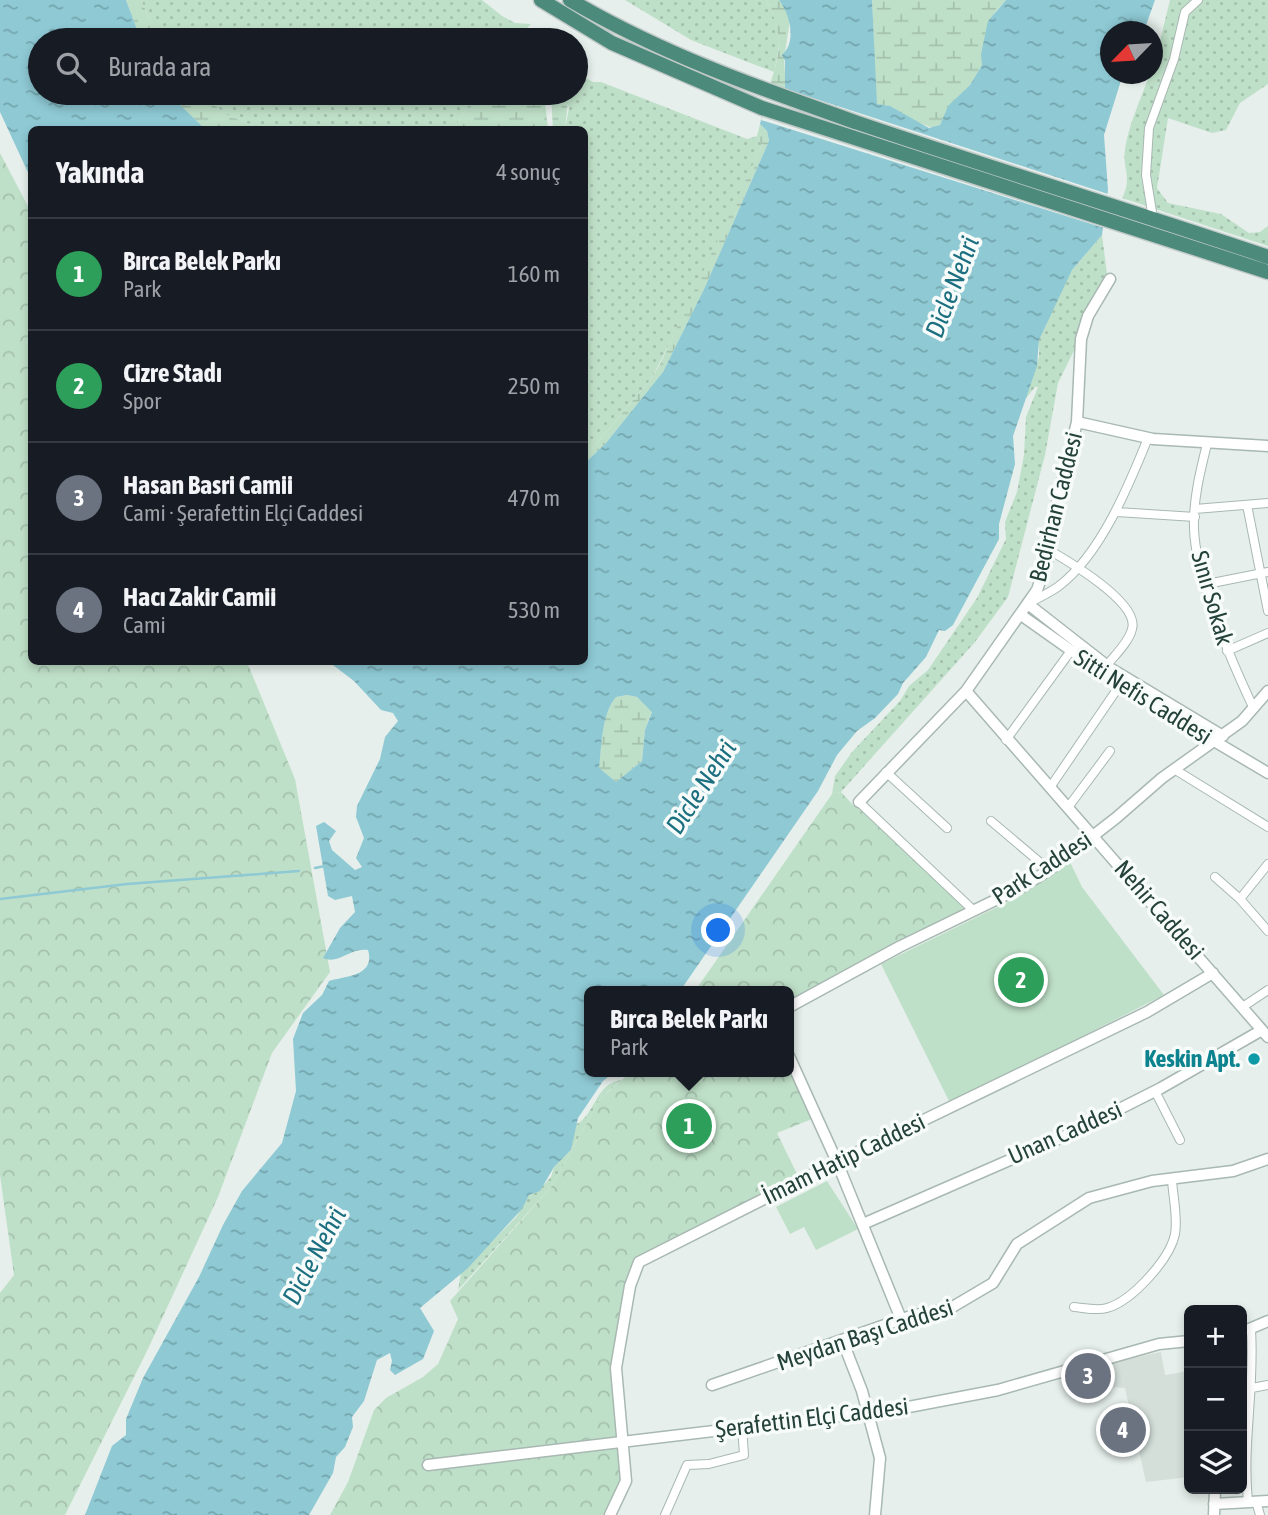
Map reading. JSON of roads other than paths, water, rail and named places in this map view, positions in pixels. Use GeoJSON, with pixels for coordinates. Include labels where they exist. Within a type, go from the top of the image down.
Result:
{"type":"FeatureCollection","features":[{"type":"Feature","properties":{"kind":"highway"},"geometry":{"type":"LineString","coordinates":[[541,0],[625,50],[762,108],[1268,257]]}},
{"type":"Feature","properties":{"kind":"highway"},"geometry":{"type":"LineString","coordinates":[[570,0],[640,40],[766,90],[1144,220],[1268,272]]}},
{"type":"Feature","properties":{"kind":"street"},"geometry":{"type":"LineString","coordinates":[[1144,220],[1149,128],[1174,60],[1185,12],[1198,0]]}},
{"type":"Feature","properties":{"kind":"street","name":"Bedirhan Caddesi"},"geometry":{"type":"LineString","coordinates":[[859,802],[966,691],[1037,590],[1049,550],[1056,507],[1077,422],[1081,339],[1088,316],[1110,279]]}},
{"type":"Feature","properties":{"kind":"street"},"geometry":{"type":"LineString","coordinates":[[1077,422],[1148,438],[1268,446]]}},
{"type":"Feature","properties":{"kind":"street"},"geometry":{"type":"LineString","coordinates":[[1148,438],[1117,512],[1078,567],[1059,586],[1028,604],[1107,665],[1219,739]]}},
{"type":"Feature","properties":{"kind":"street","name":"Sınır Sokak"},"geometry":{"type":"LineString","coordinates":[[1207,444],[1195,513],[1197,553],[1227,650],[1253,707]]}},
{"type":"Feature","properties":{"kind":"street"},"geometry":{"type":"LineString","coordinates":[[1117,512],[1195,513],[1268,503]]}},
{"type":"Feature","properties":{"kind":"street"},"geometry":{"type":"LineString","coordinates":[[1247,505],[1264,573],[1268,611]]}},
{"type":"Feature","properties":{"kind":"street"},"geometry":{"type":"LineString","coordinates":[[1049,550],[1078,567],[1127,608],[1133,627],[1129,637],[1107,665]]}},
{"type":"Feature","properties":{"kind":"street"},"geometry":{"type":"LineString","coordinates":[[1207,584],[1264,573]]}},
{"type":"Feature","properties":{"kind":"street","name":"Sitti Nefis Caddesi"},"geometry":{"type":"LineString","coordinates":[[1021,615],[1120,685],[1219,739],[1268,773]]}},
{"type":"Feature","properties":{"kind":"street"},"geometry":{"type":"LineString","coordinates":[[1227,650],[1268,633]]}},
{"type":"Feature","properties":{"kind":"street"},"geometry":{"type":"LineString","coordinates":[[1006,740],[1070,652]]}},
{"type":"Feature","properties":{"kind":"street"},"geometry":{"type":"LineString","coordinates":[[1051,786],[1120,685]]}},
{"type":"Feature","properties":{"kind":"street","name":"Nehir Caddesi"},"geometry":{"type":"LineString","coordinates":[[966,691],[1006,740],[1095,835],[1265,1033]]}},
{"type":"Feature","properties":{"kind":"street","name":"Park Caddesi"},"geometry":{"type":"LineString","coordinates":[[794,1004],[1022,887],[1049,870],[1174,769],[1242,721],[1268,691]]}},
{"type":"Feature","properties":{"kind":"street"},"geometry":{"type":"LineString","coordinates":[[1069,806],[1110,751]]}},
{"type":"Feature","properties":{"kind":"street"},"geometry":{"type":"LineString","coordinates":[[1174,769],[1268,827]]}},
{"type":"Feature","properties":{"kind":"street"},"geometry":{"type":"LineString","coordinates":[[886,772],[947,828]]}},
{"type":"Feature","properties":{"kind":"street"},"geometry":{"type":"LineString","coordinates":[[859,802],[973,911]]}},
{"type":"Feature","properties":{"kind":"street"},"geometry":{"type":"LineString","coordinates":[[991,821],[1049,870]]}},
{"type":"Feature","properties":{"kind":"street"},"geometry":{"type":"LineString","coordinates":[[1240,899],[1268,864]]}},
{"type":"Feature","properties":{"kind":"street"},"geometry":{"type":"LineString","coordinates":[[1215,877],[1240,899],[1268,931]]}},
{"type":"Feature","properties":{"kind":"street","name":"İmam Hatip Caddesi"},"geometry":{"type":"LineString","coordinates":[[625,1442],[615,1388],[616,1368],[630,1286],[639,1262],[1147,1012],[1213,973]]}},
{"type":"Feature","properties":{"kind":"street"},"geometry":{"type":"LineString","coordinates":[[1244,1006],[1268,990]]}},
{"type":"Feature","properties":{"kind":"street","name":"Unan Caddesi"},"geometry":{"type":"LineString","coordinates":[[863,1224],[1074,1132],[1265,1033]]}},
{"type":"Feature","properties":{"kind":"street"},"geometry":{"type":"LineString","coordinates":[[794,1067],[838,1162],[901,1319]]}},
{"type":"Feature","properties":{"kind":"street"},"geometry":{"type":"LineString","coordinates":[[1155,1091],[1180,1140]]}},
{"type":"Feature","properties":{"kind":"street","name":"Meydan Başı Caddesi"},"geometry":{"type":"LineString","coordinates":[[712,1385],[843,1342],[901,1319],[949,1310],[993,1283],[1017,1244],[1088,1198],[1119,1188],[1233,1171],[1268,1159]]}},
{"type":"Feature","properties":{"kind":"street"},"geometry":{"type":"LineString","coordinates":[[1074,1307],[1103,1309],[1116,1305],[1172,1249],[1176,1230],[1172,1180]]}},
{"type":"Feature","properties":{"kind":"street"},"geometry":{"type":"LineString","coordinates":[[1247,1331],[1268,1321]]}},
{"type":"Feature","properties":{"kind":"street"},"geometry":{"type":"LineString","coordinates":[[1247,1340],[1252,1388],[1244,1447],[1252,1502],[1260,1515]]}},
{"type":"Feature","properties":{"kind":"street"},"geometry":{"type":"LineString","coordinates":[[843,1342],[856,1371],[880,1458],[875,1515]]}},
{"type":"Feature","properties":{"kind":"street","name":"Şerafettin Elçi Caddesi"},"geometry":{"type":"LineString","coordinates":[[428,1465],[742,1426],[867,1414],[998,1390],[1159,1344],[1184,1342]]}},
{"type":"Feature","properties":{"kind":"street"},"geometry":{"type":"LineString","coordinates":[[1252,1388],[1268,1385]]}},
{"type":"Feature","properties":{"kind":"street"},"geometry":{"type":"LineString","coordinates":[[665,1515],[687,1465],[709,1464],[744,1455],[742,1426]]}},
{"type":"Feature","properties":{"kind":"street"},"geometry":{"type":"LineString","coordinates":[[610,1515],[625,1486],[625,1442]]}},
{"type":"Feature","properties":{"kind":"street"},"geometry":{"type":"LineString","coordinates":[[1214,1510],[1268,1501]]}},
{"type":"Feature","properties":{"kind":"water"},"geometry":{"type":"Polygon","coordinates":[[[0,0],[126,0],[136,28],[28,28],[28,105],[180,105],[202,126],[28,126],[28,173],[0,112],[0,0]]]}},
{"type":"Feature","properties":{"kind":"water","name":"Dicle Nehri"},"geometry":{"type":"Polygon","coordinates":[[[779,0],[872,0],[877,104],[890,106],[929,128],[940,125],[948,106],[970,85],[982,65],[981,54],[988,21],[1006,0],[1155,0],[1148,21],[1100,21],[1100,84],[1120,84],[1104,135],[1108,190],[1102,235],[1072,270],[1039,340],[1037,366],[1013,436],[1015,464],[999,524],[999,539],[953,625],[945,631],[939,630],[926,657],[903,683],[898,694],[875,718],[857,731],[837,755],[818,791],[683,986],[584,986],[584,1077],[608,1077],[578,1118],[571,1150],[554,1167],[540,1191],[529,1195],[522,1209],[468,1268],[420,1308],[434,1331],[423,1359],[395,1375],[390,1370],[390,1353],[377,1360],[364,1401],[352,1417],[353,1427],[345,1447],[336,1457],[333,1473],[309,1515],[85,1515],[112,1446],[126,1435],[126,1419],[143,1378],[199,1277],[223,1225],[242,1191],[282,1143],[296,1091],[293,1039],[303,1013],[322,995],[329,981],[357,974],[367,966],[368,950],[329,960],[323,958],[340,928],[355,912],[352,896],[335,900],[328,896],[316,826],[324,822],[336,831],[329,841],[332,850],[355,870],[362,867],[356,858],[364,838],[356,817],[357,806],[380,759],[385,737],[398,721],[393,713],[381,710],[354,681],[333,665],[588,665],[588,460],[606,443],[663,372],[705,287],[769,141],[767,131],[760,124],[770,84],[785,89],[785,61],[782,55],[789,43],[790,28],[779,0]],[[616,697],[607,713],[599,768],[616,782],[642,761],[645,730],[652,712],[637,697],[616,697]]]}},
{"type":"Feature","properties":{"kind":"waterway"},"geometry":{"type":"LineString","coordinates":[[315,868],[325,866]]}},
{"type":"Feature","properties":{"kind":"waterway"},"geometry":{"type":"LineString","coordinates":[[0,899],[127,884],[299,871]]}},
{"type":"Feature","properties":{"kind":"place","name":"Cizre Stadı"},"geometry":{"type":"Point","coordinates":[1021,980]}},
{"type":"Feature","properties":{"kind":"place","name":"Keskin Apt."},"geometry":{"type":"Point","coordinates":[1254,1059]}},
{"type":"Feature","properties":{"kind":"place","name":"Bırca Belek Parkı"},"geometry":{"type":"Point","coordinates":[689,1126]}},
{"type":"Feature","properties":{"kind":"place","name":"Hasan Basri Camii"},"geometry":{"type":"Point","coordinates":[1088,1376]}},
{"type":"Feature","properties":{"kind":"place","name":"Hacı Zakir Camii"},"geometry":{"type":"Point","coordinates":[1123,1430]}}]}
